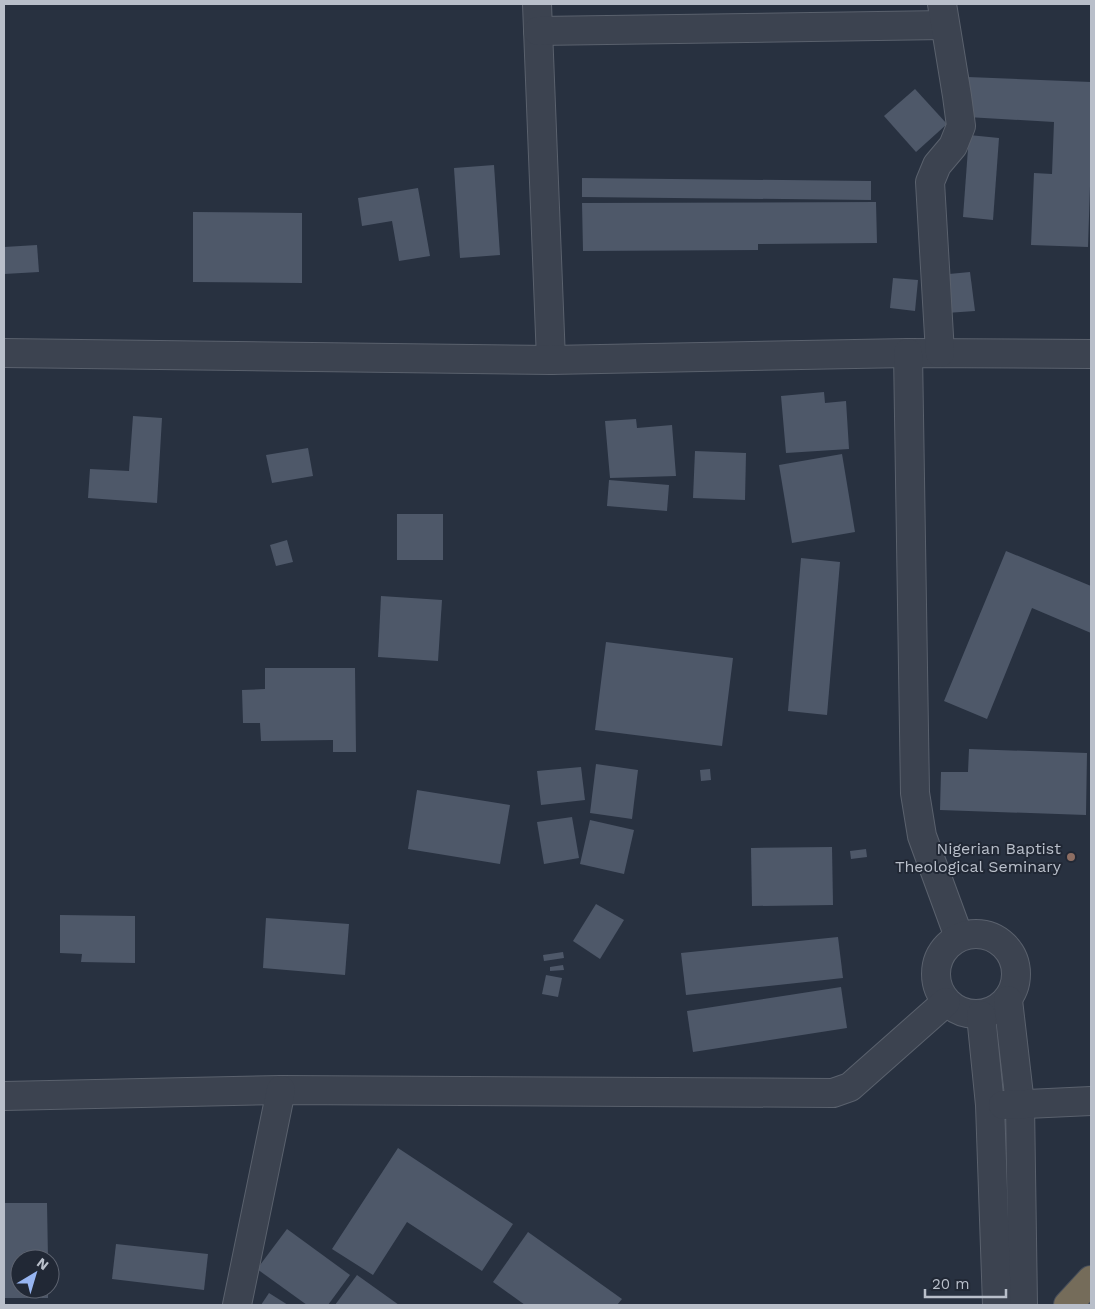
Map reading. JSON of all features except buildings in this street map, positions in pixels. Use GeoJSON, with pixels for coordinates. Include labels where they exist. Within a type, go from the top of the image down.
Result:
{"type":"FeatureCollection","features":[{"type":"Feature","properties":{"kind":"highway"},"geometry":{"type":"LineString","coordinates":[[1068,1305],[1091,1280]]}},
{"type":"Feature","properties":{"kind":"street"},"geometry":{"type":"LineString","coordinates":[[537,4],[551,360]]}},
{"type":"Feature","properties":{"kind":"street"},"geometry":{"type":"LineString","coordinates":[[538,31],[943,14],[958,96],[961,126],[953,146],[937,165],[930,182],[940,353]]}},
{"type":"Feature","properties":{"kind":"street"},"geometry":{"type":"LineString","coordinates":[[908,352],[916,792],[922,836],[959,937]]}},
{"type":"Feature","properties":{"kind":"street"},"geometry":{"type":"LineString","coordinates":[[4,353],[551,360],[908,352],[1091,354]]}},
{"type":"Feature","properties":{"kind":"street"},"geometry":{"type":"LineString","coordinates":[[983,934],[994,938],[1004,945],[1011,954],[1016,966],[1017,977],[1014,989],[1008,1000],[1001,1007],[980,1015],[956,1010],[946,1002],[939,991],[935,978],[936,966],[941,954],[949,944],[959,937],[983,934]]}},
{"type":"Feature","properties":{"kind":"street"},"geometry":{"type":"LineString","coordinates":[[1008,1000],[1020,1104],[1023,1305]]}},
{"type":"Feature","properties":{"kind":"street"},"geometry":{"type":"LineString","coordinates":[[4,1096],[281,1090],[833,1093],[850,1087],[946,1002]]}},
{"type":"Feature","properties":{"kind":"street"},"geometry":{"type":"LineString","coordinates":[[980,1015],[990,1105],[997,1305]]}},
{"type":"Feature","properties":{"kind":"street"},"geometry":{"type":"LineString","coordinates":[[237,1305],[281,1090]]}},
{"type":"Feature","properties":{"kind":"street"},"geometry":{"type":"LineString","coordinates":[[990,1105],[1091,1101]]}},
{"type":"Feature","properties":{"kind":"place","name":"Nigerian Baptist Theological Seminary"},"geometry":{"type":"Point","coordinates":[1071,857]}}]}
